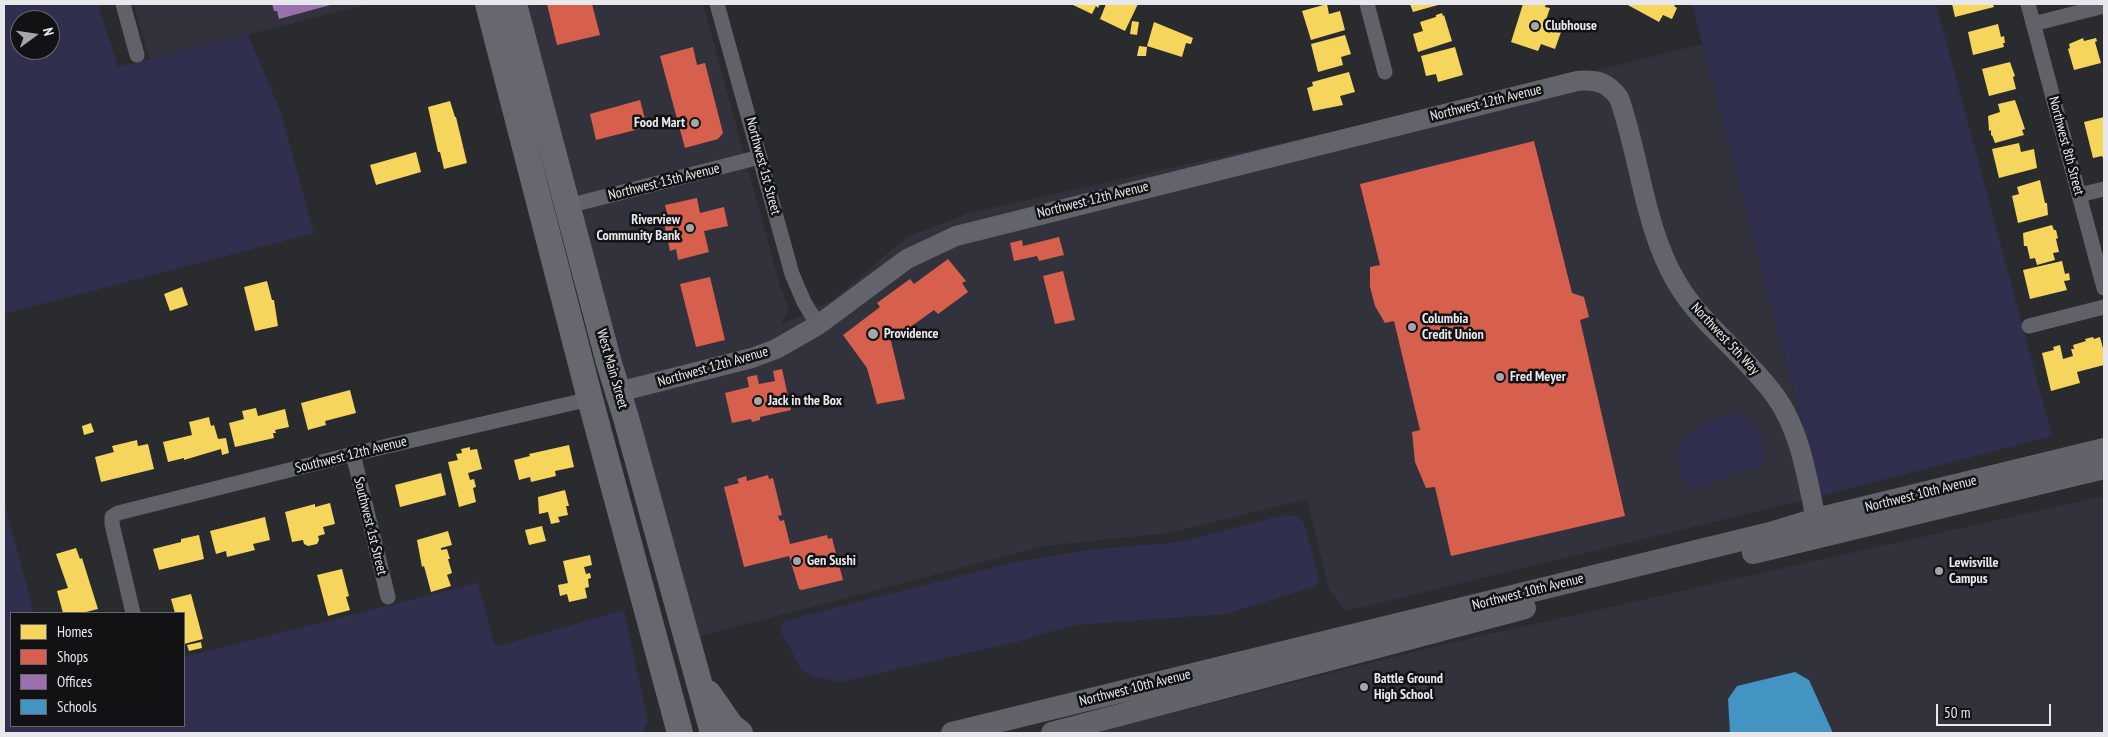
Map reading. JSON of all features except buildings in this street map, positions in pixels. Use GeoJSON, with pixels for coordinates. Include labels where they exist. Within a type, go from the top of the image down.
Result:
{"type":"FeatureCollection","features":[{"type":"Feature","properties":{"kind":"highway","name":"West Main Street"},"geometry":{"type":"LineString","coordinates":[[488,4],[590,399],[680,733]]}},
{"type":"Feature","properties":{"kind":"highway","name":"West Main Street"},"geometry":{"type":"LineString","coordinates":[[514,4],[618,392],[713,733]]}},
{"type":"Feature","properties":{"kind":"highway"},"geometry":{"type":"LineString","coordinates":[[699,680],[731,726],[740,733]]}},
{"type":"Feature","properties":{"kind":"highway"},"geometry":{"type":"LineString","coordinates":[[669,733],[672,708]]}},
{"type":"Feature","properties":{"kind":"main road","name":"Northwest 10th Avenue"},"geometry":{"type":"LineString","coordinates":[[952,733],[1770,533],[1816,519],[2104,449]]}},
{"type":"Feature","properties":{"kind":"main road","name":"Northwest 10th Avenue"},"geometry":{"type":"LineString","coordinates":[[1052,733],[1427,633],[2104,468]]}},
{"type":"Feature","properties":{"kind":"street"},"geometry":{"type":"LineString","coordinates":[[123,4],[137,55]]}},
{"type":"Feature","properties":{"kind":"street","name":"Northwest 1st Street"},"geometry":{"type":"LineString","coordinates":[[717,4],[792,274],[804,302],[818,325]]}},
{"type":"Feature","properties":{"kind":"street"},"geometry":{"type":"LineString","coordinates":[[1367,4],[1385,72]]}},
{"type":"Feature","properties":{"kind":"street","name":"Northwest 8th Street"},"geometry":{"type":"LineString","coordinates":[[2028,4],[2104,288]]}},
{"type":"Feature","properties":{"kind":"street"},"geometry":{"type":"LineString","coordinates":[[2033,24],[2104,6]]}},
{"type":"Feature","properties":{"kind":"street","name":"Northwest 12th Avenue"},"geometry":{"type":"LineString","coordinates":[[618,392],[752,358],[776,349],[818,325],[901,264],[956,236],[1577,81],[1596,80]]}},
{"type":"Feature","properties":{"kind":"street","name":"Northwest 5th Way"},"geometry":{"type":"LineString","coordinates":[[1596,80],[1607,85],[1619,98],[1656,234],[1677,283],[1713,330],[1756,372],[1772,392],[1792,428],[1804,462],[1816,519]]}},
{"type":"Feature","properties":{"kind":"street","name":"Northwest 13th Avenue"},"geometry":{"type":"LineString","coordinates":[[568,206],[760,157]]}},
{"type":"Feature","properties":{"kind":"street"},"geometry":{"type":"LineString","coordinates":[[2079,195],[2104,189]]}},
{"type":"Feature","properties":{"kind":"street"},"geometry":{"type":"LineString","coordinates":[[2029,326],[2104,307]]}},
{"type":"Feature","properties":{"kind":"street","name":"Southwest 12th Avenue"},"geometry":{"type":"LineString","coordinates":[[133,612],[112,524],[112,517],[118,513],[353,454],[590,399]]}},
{"type":"Feature","properties":{"kind":"street","name":"Southwest 1st Street"},"geometry":{"type":"LineString","coordinates":[[353,454],[388,597]]}},
{"type":"Feature","properties":{"kind":"shaded area"},"geometry":{"type":"Polygon","coordinates":[[[4,4],[98,4],[118,67],[248,34],[281,113],[314,233],[4,314],[4,4]]]}},
{"type":"Feature","properties":{"kind":"shaded area"},"geometry":{"type":"Polygon","coordinates":[[[134,4],[369,4],[150,59],[134,4]]]}},
{"type":"Feature","properties":{"kind":"shaded area"},"geometry":{"type":"Polygon","coordinates":[[[526,4],[703,4],[780,286],[789,309],[781,325],[833,300],[907,237],[969,213],[1483,98],[1703,44],[1821,496],[1346,611],[1329,590],[1307,499],[1169,533],[1044,546],[697,637],[526,4]]]}},
{"type":"Feature","properties":{"kind":"shaded area"},"geometry":{"type":"Polygon","coordinates":[[[1692,4],[1936,4],[2052,436],[1821,496],[1692,4]]]}},
{"type":"Feature","properties":{"kind":"shaded area"},"geometry":{"type":"Polygon","coordinates":[[[1739,413],[1755,426],[1761,438],[1765,458],[1760,467],[1745,469],[1698,488],[1689,485],[1682,479],[1679,463],[1678,451],[1682,441],[1705,424],[1724,416],[1739,413]]]}},
{"type":"Feature","properties":{"kind":"shaded area","name":"Lewisville Campus"},"geometry":{"type":"Polygon","coordinates":[[[2104,496],[2104,733],[1093,733],[1441,645],[2104,496]]]}},
{"type":"Feature","properties":{"kind":"shaded area"},"geometry":{"type":"Polygon","coordinates":[[[4,502],[34,612],[10,612],[10,727],[185,727],[185,657],[478,583],[495,647],[624,610],[648,721],[643,733],[4,733],[4,502]]]}},
{"type":"Feature","properties":{"kind":"shaded area"},"geometry":{"type":"Polygon","coordinates":[[[1284,515],[1298,516],[1304,523],[1319,579],[1316,586],[1226,614],[1075,625],[1016,642],[841,682],[816,677],[802,671],[782,633],[781,627],[784,621],[1019,561],[1087,550],[1179,542],[1284,515]]]}},
{"type":"Feature","properties":{"kind":"place","name":"Clubhouse"},"geometry":{"type":"Point","coordinates":[1535,26]}},
{"type":"Feature","properties":{"kind":"place","name":"Food Mart"},"geometry":{"type":"Point","coordinates":[695,123]}},
{"type":"Feature","properties":{"kind":"place","name":"Riverview Community Bank"},"geometry":{"type":"Point","coordinates":[690,228]}},
{"type":"Feature","properties":{"kind":"place","name":"Columbia Credit Union"},"geometry":{"type":"Point","coordinates":[1412,327]}},
{"type":"Feature","properties":{"kind":"place","name":"Providence"},"geometry":{"type":"Point","coordinates":[873,334]}},
{"type":"Feature","properties":{"kind":"place","name":"Fred Meyer"},"geometry":{"type":"Point","coordinates":[1500,377]}},
{"type":"Feature","properties":{"kind":"place","name":"Jack in the Box"},"geometry":{"type":"Point","coordinates":[758,401]}},
{"type":"Feature","properties":{"kind":"place","name":"Gen Sushi"},"geometry":{"type":"Point","coordinates":[797,561]}},
{"type":"Feature","properties":{"kind":"place","name":"Lewisville Campus"},"geometry":{"type":"Point","coordinates":[1939,571]}},
{"type":"Feature","properties":{"kind":"place","name":"Battle Ground High School"},"geometry":{"type":"Point","coordinates":[1364,687]}}]}
